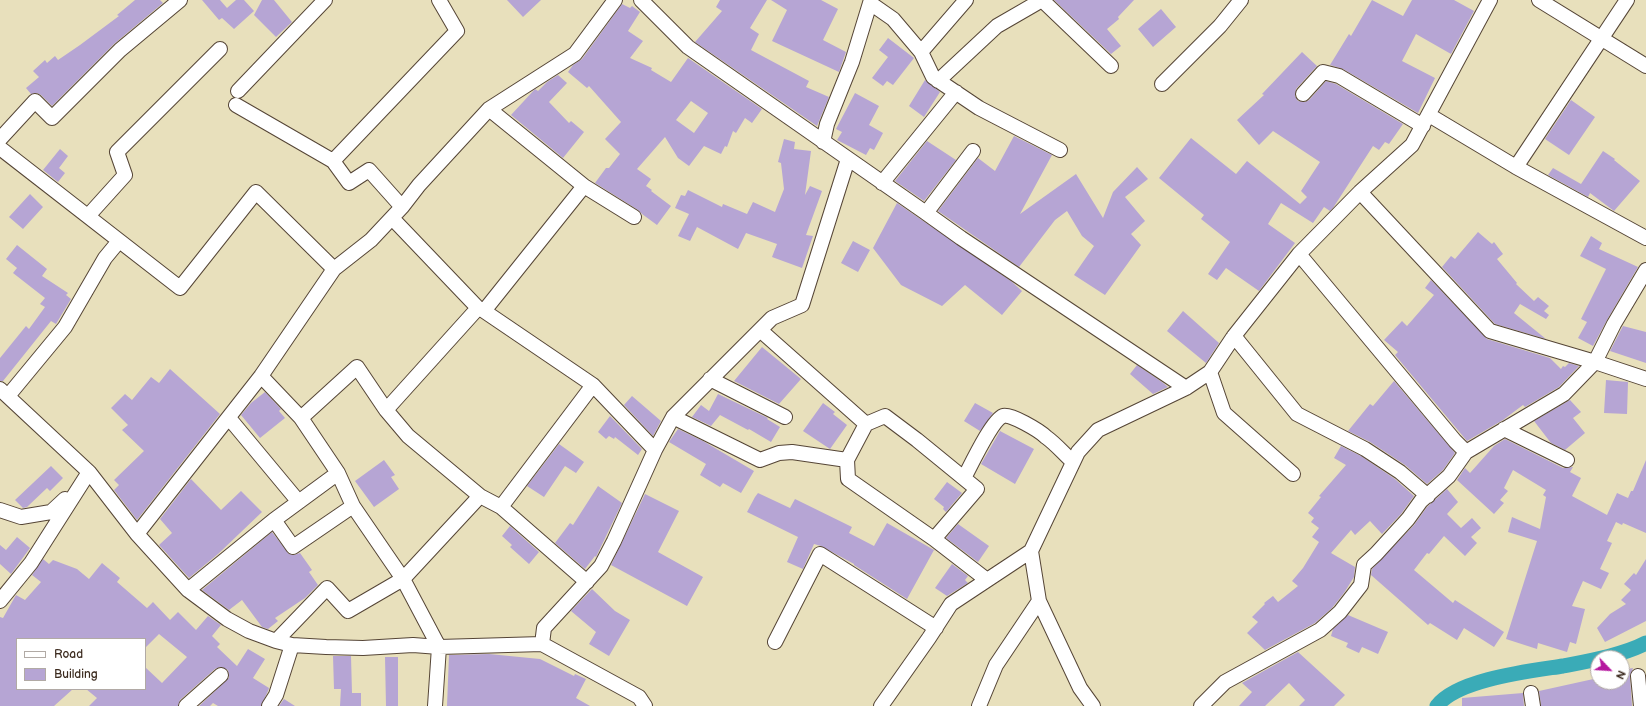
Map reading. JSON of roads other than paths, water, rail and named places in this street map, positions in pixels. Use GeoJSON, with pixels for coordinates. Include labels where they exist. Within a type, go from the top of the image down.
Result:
{"type":"FeatureCollection","features":[{"type":"Feature","properties":{"kind":"street"},"geometry":{"type":"LineString","coordinates":[[0,139],[35,101],[52,118],[120,50],[180,0]]}},
{"type":"Feature","properties":{"kind":"street"},"geometry":{"type":"LineString","coordinates":[[238,91],[326,0]]}},
{"type":"Feature","properties":{"kind":"street"},"geometry":{"type":"LineString","coordinates":[[333,161],[457,31],[439,0]]}},
{"type":"Feature","properties":{"kind":"street"},"geometry":{"type":"LineString","coordinates":[[137,534],[261,376],[334,269],[371,240],[489,109],[575,54],[615,0]]}},
{"type":"Feature","properties":{"kind":"street"},"geometry":{"type":"LineString","coordinates":[[641,0],[688,47],[960,238],[1186,388]]}},
{"type":"Feature","properties":{"kind":"street"},"geometry":{"type":"LineString","coordinates":[[921,52],[966,0]]}},
{"type":"Feature","properties":{"kind":"street"},"geometry":{"type":"LineString","coordinates":[[938,81],[997,26],[1042,0],[1111,66]]}},
{"type":"Feature","properties":{"kind":"street"},"geometry":{"type":"LineString","coordinates":[[1162,84],[1220,26],[1241,0]]}},
{"type":"Feature","properties":{"kind":"street"},"geometry":{"type":"LineString","coordinates":[[881,706],[936,628],[951,604],[1031,551],[1078,452],[1098,430],[1186,388],[1210,372],[1234,336],[1299,254],[1360,192],[1412,145],[1490,0]]}},
{"type":"Feature","properties":{"kind":"street"},"geometry":{"type":"LineString","coordinates":[[1539,0],[1646,66]]}},
{"type":"Feature","properties":{"kind":"street"},"geometry":{"type":"LineString","coordinates":[[1516,167],[1627,0]]}},
{"type":"Feature","properties":{"kind":"street"},"geometry":{"type":"LineString","coordinates":[[823,142],[827,124],[852,62],[870,2],[893,19],[921,52],[933,77],[938,81],[979,108],[1060,150]]}},
{"type":"Feature","properties":{"kind":"street"},"geometry":{"type":"LineString","coordinates":[[88,216],[125,175],[117,152],[220,49]]}},
{"type":"Feature","properties":{"kind":"street"},"geometry":{"type":"LineString","coordinates":[[1302,94],[1323,72],[1340,76],[1516,167],[1646,238]]}},
{"type":"Feature","properties":{"kind":"street"},"geometry":{"type":"LineString","coordinates":[[882,183],[956,92]]}},
{"type":"Feature","properties":{"kind":"street"},"geometry":{"type":"LineString","coordinates":[[236,105],[333,161],[349,183],[369,170],[402,207]]}},
{"type":"Feature","properties":{"kind":"street"},"geometry":{"type":"LineString","coordinates":[[489,109],[584,186],[634,217]]}},
{"type":"Feature","properties":{"kind":"street"},"geometry":{"type":"LineString","coordinates":[[0,148],[180,288],[256,192],[334,269]]}},
{"type":"Feature","properties":{"kind":"street"},"geometry":{"type":"LineString","coordinates":[[926,213],[973,151]]}},
{"type":"Feature","properties":{"kind":"street"},"geometry":{"type":"LineString","coordinates":[[542,644],[544,628],[601,566],[614,541],[655,450],[673,417],[710,378],[772,318],[802,305],[848,159]]}},
{"type":"Feature","properties":{"kind":"street"},"geometry":{"type":"LineString","coordinates":[[584,186],[484,311],[593,385],[655,450]]}},
{"type":"Feature","properties":{"kind":"street"},"geometry":{"type":"LineString","coordinates":[[1360,192],[1490,332],[1595,362],[1646,379]]}},
{"type":"Feature","properties":{"kind":"street"},"geometry":{"type":"LineString","coordinates":[[386,410],[478,308],[392,218]]}},
{"type":"Feature","properties":{"kind":"street"},"geometry":{"type":"LineString","coordinates":[[119,241],[105,258],[65,327],[4,393],[86,477],[188,590],[227,619],[249,631],[292,645],[363,648],[413,645],[439,647],[542,644],[639,697],[645,706]]}},
{"type":"Feature","properties":{"kind":"street"},"geometry":{"type":"LineString","coordinates":[[1299,254],[1455,441],[1466,452]]}},
{"type":"Feature","properties":{"kind":"street"},"geometry":{"type":"LineString","coordinates":[[1201,706],[1225,682],[1320,630],[1340,612],[1361,585],[1364,565],[1408,520],[1421,501],[1449,476],[1466,452],[1564,394],[1595,362],[1614,324],[1646,270]]}},
{"type":"Feature","properties":{"kind":"street"},"geometry":{"type":"LineString","coordinates":[[760,330],[866,424]]}},
{"type":"Feature","properties":{"kind":"street"},"geometry":{"type":"LineString","coordinates":[[1234,336],[1297,414],[1371,453],[1400,472],[1428,496]]}},
{"type":"Feature","properties":{"kind":"street"},"geometry":{"type":"LineString","coordinates":[[301,418],[357,367],[386,410],[408,436],[480,496],[501,508],[587,582]]}},
{"type":"Feature","properties":{"kind":"street"},"geometry":{"type":"LineString","coordinates":[[1210,372],[1224,413],[1293,474]]}},
{"type":"Feature","properties":{"kind":"street"},"geometry":{"type":"LineString","coordinates":[[261,376],[301,418],[338,473],[353,506],[403,579],[439,647],[435,706]]}},
{"type":"Feature","properties":{"kind":"street"},"geometry":{"type":"LineString","coordinates":[[710,378],[785,417]]}},
{"type":"Feature","properties":{"kind":"street"},"geometry":{"type":"LineString","coordinates":[[501,508],[593,385]]}},
{"type":"Feature","properties":{"kind":"street"},"geometry":{"type":"LineString","coordinates":[[964,478],[994,424],[1001,416],[1005,415],[1018,420],[1046,436],[1073,462]]}},
{"type":"Feature","properties":{"kind":"street"},"geometry":{"type":"LineString","coordinates":[[934,539],[977,489],[885,416],[866,424],[847,460],[848,479],[934,539],[987,580]]}},
{"type":"Feature","properties":{"kind":"street"},"geometry":{"type":"LineString","coordinates":[[673,417],[760,460],[779,453],[792,452],[847,460]]}},
{"type":"Feature","properties":{"kind":"street"},"geometry":{"type":"LineString","coordinates":[[229,418],[298,501]]}},
{"type":"Feature","properties":{"kind":"street"},"geometry":{"type":"LineString","coordinates":[[1504,429],[1568,460]]}},
{"type":"Feature","properties":{"kind":"street"},"geometry":{"type":"LineString","coordinates":[[188,590],[298,501],[338,473]]}},
{"type":"Feature","properties":{"kind":"street"},"geometry":{"type":"LineString","coordinates":[[0,510],[21,517],[51,512],[86,477]]}},
{"type":"Feature","properties":{"kind":"street"},"geometry":{"type":"LineString","coordinates":[[0,601],[31,563],[86,477]]}},
{"type":"Feature","properties":{"kind":"street"},"geometry":{"type":"LineString","coordinates":[[276,641],[327,588],[348,611],[403,579],[480,496]]}},
{"type":"Feature","properties":{"kind":"street"},"geometry":{"type":"LineString","coordinates":[[274,520],[294,547],[353,506]]}},
{"type":"Feature","properties":{"kind":"street"},"geometry":{"type":"LineString","coordinates":[[1031,551],[1039,601],[1080,688],[1093,706]]}},
{"type":"Feature","properties":{"kind":"street"},"geometry":{"type":"LineString","coordinates":[[775,642],[820,554],[936,628]]}},
{"type":"Feature","properties":{"kind":"street"},"geometry":{"type":"LineString","coordinates":[[978,706],[996,665],[1039,601]]}},
{"type":"Feature","properties":{"kind":"street"},"geometry":{"type":"LineString","coordinates":[[269,706],[276,695],[292,645]]}},
{"type":"Feature","properties":{"kind":"street"},"geometry":{"type":"LineString","coordinates":[[186,706],[221,674]]}},
{"type":"Feature","properties":{"kind":"street"},"geometry":{"type":"LineString","coordinates":[[1638,676],[1641,706]]}},
{"type":"Feature","properties":{"kind":"waterway"},"geometry":{"type":"LineString","coordinates":[[1437,706],[1447,697],[1461,689],[1477,683],[1514,674],[1606,657],[1627,651],[1646,643]]}}]}
